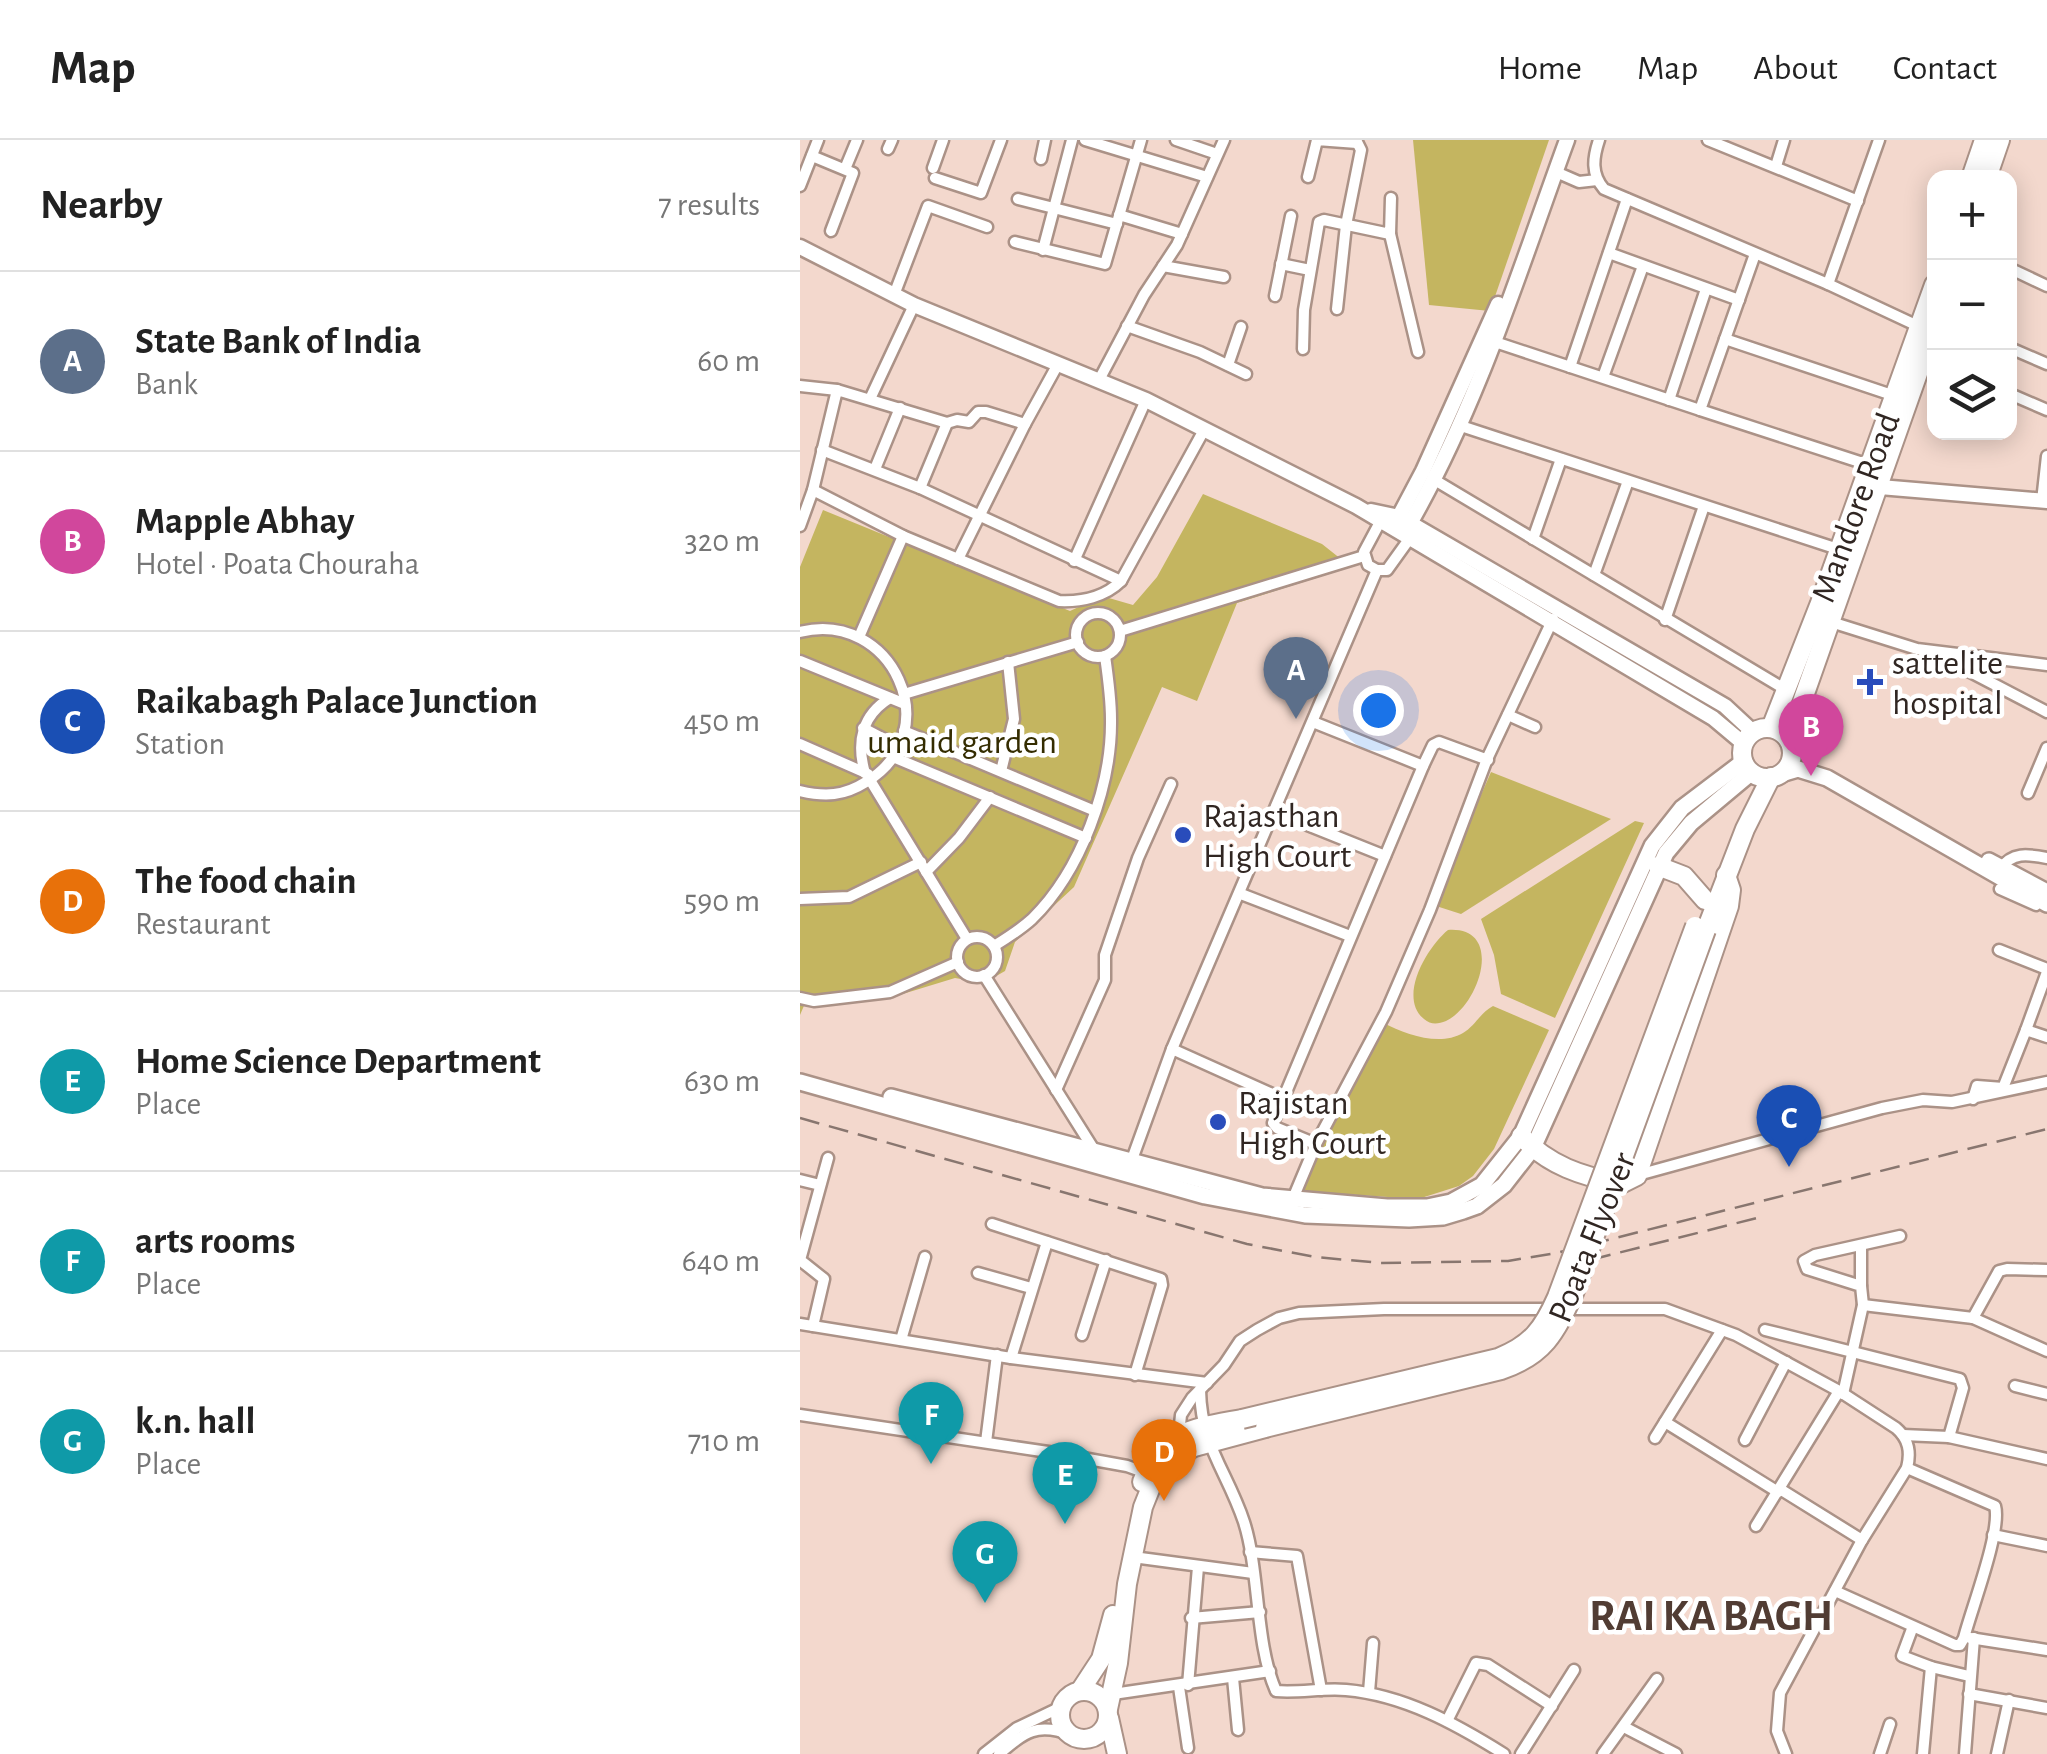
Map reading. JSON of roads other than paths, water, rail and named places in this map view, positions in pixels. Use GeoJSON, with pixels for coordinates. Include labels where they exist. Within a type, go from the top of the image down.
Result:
{"type":"FeatureCollection","features":[{"type":"Feature","properties":{"kind":"highway"},"geometry":{"type":"LineString","coordinates":[[1974,170],[1984,140]]}},
{"type":"Feature","properties":{"kind":"highway"},"geometry":{"type":"LineString","coordinates":[[1990,170],[2000,140]]}},
{"type":"Feature","properties":{"kind":"highway","name":"Mandore Road"},"geometry":{"type":"LineString","coordinates":[[1927,327],[1869,465],[1870,486],[1831,622],[1797,716],[1791,762],[1759,758],[1788,691],[1838,549],[1870,486],[1927,365]]}},
{"type":"Feature","properties":{"kind":"highway"},"geometry":{"type":"LineString","coordinates":[[1759,758],[1785,735],[1792,751]]}},
{"type":"Feature","properties":{"kind":"highway","name":"Poata Flyover"},"geometry":{"type":"LineString","coordinates":[[1205,1434],[1498,1358],[1533,1340],[1557,1297],[1700,928],[1726,875],[1759,758]]}},
{"type":"Feature","properties":{"kind":"highway","name":"Poata Flyover"},"geometry":{"type":"LineString","coordinates":[[1237,1428],[1265,1428],[1501,1370],[1531,1358],[1546,1344],[1574,1293],[1700,928],[1705,900],[1759,758]]}},
{"type":"Feature","properties":{"kind":"highway"},"geometry":{"type":"LineString","coordinates":[[1658,866],[1684,876],[1705,900]]}},
{"type":"Feature","properties":{"kind":"highway"},"geometry":{"type":"LineString","coordinates":[[1527,1142],[1562,1168],[1588,1177],[1621,1184],[1637,1176],[1726,916],[1731,890],[1726,875]]}},
{"type":"Feature","properties":{"kind":"highway"},"geometry":{"type":"LineString","coordinates":[[1179,1432],[1205,1434],[1150,1475],[1132,1557],[1110,1707],[1101,1733],[1078,1742],[1062,1722],[1062,1707],[1095,1671],[1106,1646],[1126,1542],[1158,1452],[1179,1432]]}},
{"type":"Feature","properties":{"kind":"highway"},"geometry":{"type":"LineString","coordinates":[[1080,1691],[1098,1695],[1110,1707],[1117,1754]]}},
{"type":"Feature","properties":{"kind":"main road"},"geometry":{"type":"LineString","coordinates":[[1792,751],[2047,907]]}},
{"type":"Feature","properties":{"kind":"main road"},"geometry":{"type":"LineString","coordinates":[[1580,1020],[1658,866],[1691,823],[1759,758]]}},
{"type":"Feature","properties":{"kind":"main road"},"geometry":{"type":"LineString","coordinates":[[800,1071],[1096,1154],[1260,1209],[1305,1215],[1443,1217],[1476,1206],[1504,1186],[1527,1142],[1652,846],[1682,808],[1759,758],[1827,778],[2000,878],[2047,892]]}},
{"type":"Feature","properties":{"kind":"main road"},"geometry":{"type":"LineString","coordinates":[[800,1082],[1129,1167],[1292,1201],[1387,1208],[1451,1202],[1482,1186],[1527,1142]]}},
{"type":"Feature","properties":{"kind":"street"},"geometry":{"type":"LineString","coordinates":[[800,186],[818,140]]}},
{"type":"Feature","properties":{"kind":"street"},"geometry":{"type":"LineString","coordinates":[[831,231],[857,140]]}},
{"type":"Feature","properties":{"kind":"street"},"geometry":{"type":"LineString","coordinates":[[943,140],[934,173],[981,194],[1000,140]]}},
{"type":"Feature","properties":{"kind":"street"},"geometry":{"type":"LineString","coordinates":[[1040,159],[1045,140]]}},
{"type":"Feature","properties":{"kind":"street"},"geometry":{"type":"LineString","coordinates":[[1043,250],[1072,140]]}},
{"type":"Feature","properties":{"kind":"street"},"geometry":{"type":"LineString","coordinates":[[1085,140],[1208,177]]}},
{"type":"Feature","properties":{"kind":"street"},"geometry":{"type":"LineString","coordinates":[[1015,242],[1105,264],[1141,140]]}},
{"type":"Feature","properties":{"kind":"street"},"geometry":{"type":"LineString","coordinates":[[1176,140],[1217,154]]}},
{"type":"Feature","properties":{"kind":"street"},"geometry":{"type":"LineString","coordinates":[[1099,380],[1182,234],[1224,140]]}},
{"type":"Feature","properties":{"kind":"street"},"geometry":{"type":"LineString","coordinates":[[1308,177],[1316,140],[1357,141],[1361,150],[1346,225],[1337,309]]}},
{"type":"Feature","properties":{"kind":"street"},"geometry":{"type":"LineString","coordinates":[[1364,556],[1377,570],[1387,570],[1395,562],[1399,527],[1484,343],[1558,140]]}},
{"type":"Feature","properties":{"kind":"street"},"geometry":{"type":"LineString","coordinates":[[1120,630],[1364,556],[1399,527],[1433,479],[1495,342],[1567,140]]}},
{"type":"Feature","properties":{"kind":"street"},"geometry":{"type":"LineString","coordinates":[[1599,140],[1593,166],[1604,189],[1927,327]]}},
{"type":"Feature","properties":{"kind":"street"},"geometry":{"type":"LineString","coordinates":[[1708,140],[1858,201]]}},
{"type":"Feature","properties":{"kind":"street"},"geometry":{"type":"LineString","coordinates":[[1776,166],[1784,140]]}},
{"type":"Feature","properties":{"kind":"street"},"geometry":{"type":"LineString","coordinates":[[1828,284],[1879,140]]}},
{"type":"Feature","properties":{"kind":"street"},"geometry":{"type":"LineString","coordinates":[[812,156],[868,178]]}},
{"type":"Feature","properties":{"kind":"street"},"geometry":{"type":"LineString","coordinates":[[1556,172],[1579,182],[1597,180]]}},
{"type":"Feature","properties":{"kind":"street"},"geometry":{"type":"LineString","coordinates":[[1018,198],[1182,234]]}},
{"type":"Feature","properties":{"kind":"street"},"geometry":{"type":"LineString","coordinates":[[1392,198],[1390,234],[1418,352]]}},
{"type":"Feature","properties":{"kind":"street"},"geometry":{"type":"LineString","coordinates":[[1570,367],[1627,199]]}},
{"type":"Feature","properties":{"kind":"street"},"geometry":{"type":"LineString","coordinates":[[894,294],[928,206],[987,227]]}},
{"type":"Feature","properties":{"kind":"street"},"geometry":{"type":"LineString","coordinates":[[1275,296],[1291,216]]}},
{"type":"Feature","properties":{"kind":"street"},"geometry":{"type":"LineString","coordinates":[[1303,350],[1304,310],[1318,222],[1390,234]]}},
{"type":"Feature","properties":{"kind":"street"},"geometry":{"type":"LineString","coordinates":[[800,247],[914,304],[1146,400],[1399,527],[1555,615],[1713,718],[1759,758]]}},
{"type":"Feature","properties":{"kind":"street"},"geometry":{"type":"LineString","coordinates":[[1609,254],[1739,300]]}},
{"type":"Feature","properties":{"kind":"street"},"geometry":{"type":"LineString","coordinates":[[1700,410],[1755,254]]}},
{"type":"Feature","properties":{"kind":"street"},"geometry":{"type":"LineString","coordinates":[[1282,264],[1310,270]]}},
{"type":"Feature","properties":{"kind":"street"},"geometry":{"type":"LineString","coordinates":[[1163,266],[1224,277]]}},
{"type":"Feature","properties":{"kind":"street"},"geometry":{"type":"LineString","coordinates":[[1604,378],[1643,266]]}},
{"type":"Feature","properties":{"kind":"street"},"geometry":{"type":"LineString","coordinates":[[2017,272],[2047,286]]}},
{"type":"Feature","properties":{"kind":"street"},"geometry":{"type":"LineString","coordinates":[[1669,400],[1706,289]]}},
{"type":"Feature","properties":{"kind":"street"},"geometry":{"type":"LineString","coordinates":[[870,399],[914,304]]}},
{"type":"Feature","properties":{"kind":"street"},"geometry":{"type":"LineString","coordinates":[[1127,326],[1246,374]]}},
{"type":"Feature","properties":{"kind":"street"},"geometry":{"type":"LineString","coordinates":[[1228,365],[1240,326]]}},
{"type":"Feature","properties":{"kind":"street"},"geometry":{"type":"LineString","coordinates":[[1724,340],[1895,396]]}},
{"type":"Feature","properties":{"kind":"street"},"geometry":{"type":"LineString","coordinates":[[1495,342],[1869,465]]}},
{"type":"Feature","properties":{"kind":"street"},"geometry":{"type":"LineString","coordinates":[[2015,350],[2047,364]]}},
{"type":"Feature","properties":{"kind":"street"},"geometry":{"type":"LineString","coordinates":[[958,559],[1058,364]]}},
{"type":"Feature","properties":{"kind":"street"},"geometry":{"type":"LineString","coordinates":[[800,386],[838,390],[947,423],[968,422],[978,412],[986,412],[1025,424]]}},
{"type":"Feature","properties":{"kind":"street"},"geometry":{"type":"LineString","coordinates":[[800,526],[838,390]]}},
{"type":"Feature","properties":{"kind":"street"},"geometry":{"type":"LineString","coordinates":[[2017,397],[2047,410]]}},
{"type":"Feature","properties":{"kind":"street"},"geometry":{"type":"LineString","coordinates":[[1074,561],[1146,400]]}},
{"type":"Feature","properties":{"kind":"street"},"geometry":{"type":"LineString","coordinates":[[875,469],[900,408]]}},
{"type":"Feature","properties":{"kind":"street"},"geometry":{"type":"LineString","coordinates":[[920,488],[947,423]]}},
{"type":"Feature","properties":{"kind":"street"},"geometry":{"type":"LineString","coordinates":[[1458,426],[1838,549]]}},
{"type":"Feature","properties":{"kind":"street"},"geometry":{"type":"LineString","coordinates":[[812,490],[902,536],[1058,602],[1084,600],[1112,590],[1122,581],[1204,430]]}},
{"type":"Feature","properties":{"kind":"street"},"geometry":{"type":"LineString","coordinates":[[822,450],[920,488],[1122,581]]}},
{"type":"Feature","properties":{"kind":"street"},"geometry":{"type":"LineString","coordinates":[[1870,486],[2045,501],[2047,456]]}},
{"type":"Feature","properties":{"kind":"street"},"geometry":{"type":"LineString","coordinates":[[1533,539],[1560,459]]}},
{"type":"Feature","properties":{"kind":"street"},"geometry":{"type":"LineString","coordinates":[[1433,479],[1788,691]]}},
{"type":"Feature","properties":{"kind":"street"},"geometry":{"type":"LineString","coordinates":[[1594,576],[1628,481]]}},
{"type":"Feature","properties":{"kind":"street"},"geometry":{"type":"LineString","coordinates":[[1665,620],[1704,506]]}},
{"type":"Feature","properties":{"kind":"street"},"geometry":{"type":"LineString","coordinates":[[859,637],[902,536]]}},
{"type":"Feature","properties":{"kind":"street"},"geometry":{"type":"LineString","coordinates":[[1129,1167],[1172,1049],[1377,570]]}},
{"type":"Feature","properties":{"kind":"street"},"geometry":{"type":"LineString","coordinates":[[1092,614],[1106,615],[1120,630],[1116,649],[1106,656],[1092,656],[1078,642],[1078,628],[1092,614]]}},
{"type":"Feature","properties":{"kind":"street"},"geometry":{"type":"LineString","coordinates":[[1292,1201],[1316,1144],[1386,1012],[1488,760],[1555,615]]}},
{"type":"Feature","properties":{"kind":"street"},"geometry":{"type":"LineString","coordinates":[[1831,622],[1931,650],[2047,665]]}},
{"type":"Feature","properties":{"kind":"street"},"geometry":{"type":"LineString","coordinates":[[800,632],[827,629],[859,637],[878,650],[898,675],[905,699],[904,731],[896,752],[870,776],[854,790],[835,795],[800,791]]}},
{"type":"Feature","properties":{"kind":"street"},"geometry":{"type":"LineString","coordinates":[[800,661],[890,698],[905,699],[1078,642]]}},
{"type":"Feature","properties":{"kind":"street"},"geometry":{"type":"LineString","coordinates":[[1931,650],[2047,712]]}},
{"type":"Feature","properties":{"kind":"street"},"geometry":{"type":"LineString","coordinates":[[994,946],[1032,920],[1066,878],[1086,838],[1095,811],[1111,722],[1106,656]]}},
{"type":"Feature","properties":{"kind":"street"},"geometry":{"type":"LineString","coordinates":[[1001,771],[1014,719],[1008,662]]}},
{"type":"Feature","properties":{"kind":"street"},"geometry":{"type":"LineString","coordinates":[[890,698],[879,705],[862,728],[861,744],[870,776],[968,939]]}},
{"type":"Feature","properties":{"kind":"street"},"geometry":{"type":"LineString","coordinates":[[1508,714],[1535,727]]}},
{"type":"Feature","properties":{"kind":"street"},"geometry":{"type":"LineString","coordinates":[[1313,722],[1423,766]]}},
{"type":"Feature","properties":{"kind":"street"},"geometry":{"type":"LineString","coordinates":[[862,728],[896,752],[1086,838]]}},
{"type":"Feature","properties":{"kind":"street"},"geometry":{"type":"LineString","coordinates":[[904,731],[1095,811]]}},
{"type":"Feature","properties":{"kind":"street"},"geometry":{"type":"LineString","coordinates":[[1316,1144],[1274,1126],[1282,1098],[1423,766],[1433,745],[1439,742],[1488,760]]}},
{"type":"Feature","properties":{"kind":"street"},"geometry":{"type":"LineString","coordinates":[[800,744],[870,776]]}},
{"type":"Feature","properties":{"kind":"street"},"geometry":{"type":"LineString","coordinates":[[2028,792],[2047,748]]}},
{"type":"Feature","properties":{"kind":"street"},"geometry":{"type":"LineString","coordinates":[[1056,1090],[1105,980],[1105,955],[1138,858],[1171,784]]}},
{"type":"Feature","properties":{"kind":"street"},"geometry":{"type":"LineString","coordinates":[[800,898],[848,898],[924,867],[960,838],[990,797]]}},
{"type":"Feature","properties":{"kind":"street"},"geometry":{"type":"LineString","coordinates":[[1275,812],[1384,856]]}},
{"type":"Feature","properties":{"kind":"street"},"geometry":{"type":"LineString","coordinates":[[2000,878],[2012,856],[2047,858]]}},
{"type":"Feature","properties":{"kind":"street"},"geometry":{"type":"LineString","coordinates":[[1241,894],[1350,936]]}},
{"type":"Feature","properties":{"kind":"street"},"geometry":{"type":"LineString","coordinates":[[982,937],[994,946],[996,964],[984,975],[966,974],[958,962],[958,948],[968,939],[982,937]]}},
{"type":"Feature","properties":{"kind":"street"},"geometry":{"type":"LineString","coordinates":[[1974,1099],[1977,1086],[2004,1088],[2047,971],[1999,950]]}},
{"type":"Feature","properties":{"kind":"street"},"geometry":{"type":"LineString","coordinates":[[800,998],[890,992],[958,962]]}},
{"type":"Feature","properties":{"kind":"street"},"geometry":{"type":"LineString","coordinates":[[984,975],[1096,1154]]}},
{"type":"Feature","properties":{"kind":"street"},"geometry":{"type":"LineString","coordinates":[[2026,1030],[2047,1037]]}},
{"type":"Feature","properties":{"kind":"street"},"geometry":{"type":"LineString","coordinates":[[1172,1049],[1282,1098]]}},
{"type":"Feature","properties":{"kind":"street"},"geometry":{"type":"LineString","coordinates":[[1637,1176],[1882,1108],[1923,1100],[1974,1099],[2047,1082]]}},
{"type":"Feature","properties":{"kind":"street"},"geometry":{"type":"LineString","coordinates":[[813,1326],[824,1279],[800,1260],[806,1220],[828,1158]]}},
{"type":"Feature","properties":{"kind":"street"},"geometry":{"type":"LineString","coordinates":[[800,1180],[820,1185]]}},
{"type":"Feature","properties":{"kind":"street"},"geometry":{"type":"LineString","coordinates":[[992,1224],[1161,1279],[1135,1375]]}},
{"type":"Feature","properties":{"kind":"street"},"geometry":{"type":"LineString","coordinates":[[1861,1286],[1804,1266],[1807,1258],[1900,1236]]}},
{"type":"Feature","properties":{"kind":"street"},"geometry":{"type":"LineString","coordinates":[[1011,1358],[1048,1242]]}},
{"type":"Feature","properties":{"kind":"street"},"geometry":{"type":"LineString","coordinates":[[1756,1526],[1841,1392],[1863,1305],[1862,1247]]}},
{"type":"Feature","properties":{"kind":"street"},"geometry":{"type":"LineString","coordinates":[[901,1340],[925,1257]]}},
{"type":"Feature","properties":{"kind":"street"},"geometry":{"type":"LineString","coordinates":[[1082,1335],[1106,1260]]}},
{"type":"Feature","properties":{"kind":"street"},"geometry":{"type":"LineString","coordinates":[[1974,1318],[1999,1271],[2047,1270]]}},
{"type":"Feature","properties":{"kind":"street"},"geometry":{"type":"LineString","coordinates":[[978,1273],[1031,1288]]}},
{"type":"Feature","properties":{"kind":"street"},"geometry":{"type":"LineString","coordinates":[[1863,1305],[1974,1318],[2047,1351]]}},
{"type":"Feature","properties":{"kind":"street"},"geometry":{"type":"LineString","coordinates":[[1182,1452],[1182,1415],[1240,1341],[1280,1318],[1323,1310],[1664,1309],[1722,1330],[1786,1362],[1841,1392],[1904,1434],[1948,1438],[2047,1459]]}},
{"type":"Feature","properties":{"kind":"street"},"geometry":{"type":"LineString","coordinates":[[800,1324],[1204,1386]]}},
{"type":"Feature","properties":{"kind":"street"},"geometry":{"type":"LineString","coordinates":[[1655,1438],[1722,1330]]}},
{"type":"Feature","properties":{"kind":"street"},"geometry":{"type":"LineString","coordinates":[[1766,1330],[1960,1379],[1963,1388],[1948,1438]]}},
{"type":"Feature","properties":{"kind":"street"},"geometry":{"type":"LineString","coordinates":[[986,1442],[997,1355]]}},
{"type":"Feature","properties":{"kind":"street"},"geometry":{"type":"LineString","coordinates":[[1746,1440],[1786,1362]]}},
{"type":"Feature","properties":{"kind":"street"},"geometry":{"type":"LineString","coordinates":[[1204,1386],[1205,1434],[1244,1522],[1277,1692],[1369,1692],[1448,1719],[1504,1754]]}},
{"type":"Feature","properties":{"kind":"street"},"geometry":{"type":"LineString","coordinates":[[2015,1386],[2047,1394]]}},
{"type":"Feature","properties":{"kind":"street"},"geometry":{"type":"LineString","coordinates":[[800,1415],[1127,1466],[1150,1475]]}},
{"type":"Feature","properties":{"kind":"street"},"geometry":{"type":"LineString","coordinates":[[1664,1422],[1862,1540]]}},
{"type":"Feature","properties":{"kind":"street"},"geometry":{"type":"LineString","coordinates":[[1786,1754],[1777,1731],[1780,1693],[1862,1540],[1907,1468],[1910,1454],[1904,1434]]}},
{"type":"Feature","properties":{"kind":"street"},"geometry":{"type":"LineString","coordinates":[[1907,1468],[1995,1506],[1998,1515],[1969,1638],[1966,1754]]}},
{"type":"Feature","properties":{"kind":"street"},"geometry":{"type":"LineString","coordinates":[[1993,1535],[2047,1546]]}},
{"type":"Feature","properties":{"kind":"street"},"geometry":{"type":"LineString","coordinates":[[1250,1552],[1296,1556],[1321,1690]]}},
{"type":"Feature","properties":{"kind":"street"},"geometry":{"type":"LineString","coordinates":[[1132,1557],[1253,1572]]}},
{"type":"Feature","properties":{"kind":"street"},"geometry":{"type":"LineString","coordinates":[[1188,1748],[1183,1686],[1198,1567]]}},
{"type":"Feature","properties":{"kind":"street"},"geometry":{"type":"LineString","coordinates":[[1835,1591],[1955,1646],[1969,1638],[2047,1650]]}},
{"type":"Feature","properties":{"kind":"street"},"geometry":{"type":"LineString","coordinates":[[1191,1618],[1260,1612]]}},
{"type":"Feature","properties":{"kind":"street"},"geometry":{"type":"LineString","coordinates":[[1912,1628],[1900,1653],[1931,1667],[1969,1676]]}},
{"type":"Feature","properties":{"kind":"street"},"geometry":{"type":"LineString","coordinates":[[1369,1692],[1374,1643]]}},
{"type":"Feature","properties":{"kind":"street"},"geometry":{"type":"LineString","coordinates":[[1448,1719],[1476,1663],[1488,1666],[1552,1706]]}},
{"type":"Feature","properties":{"kind":"street"},"geometry":{"type":"LineString","coordinates":[[1922,1754],[1931,1667]]}},
{"type":"Feature","properties":{"kind":"street"},"geometry":{"type":"LineString","coordinates":[[1521,1754],[1574,1670]]}},
{"type":"Feature","properties":{"kind":"street"},"geometry":{"type":"LineString","coordinates":[[1110,1707],[1183,1686],[1270,1671]]}},
{"type":"Feature","properties":{"kind":"street"},"geometry":{"type":"LineString","coordinates":[[1233,1678],[1238,1730]]}},
{"type":"Feature","properties":{"kind":"street"},"geometry":{"type":"LineString","coordinates":[[1603,1754],[1658,1679]]}},
{"type":"Feature","properties":{"kind":"street"},"geometry":{"type":"LineString","coordinates":[[1969,1694],[2047,1708]]}},
{"type":"Feature","properties":{"kind":"street"},"geometry":{"type":"LineString","coordinates":[[1997,1754],[2008,1700]]}},
{"type":"Feature","properties":{"kind":"street"},"geometry":{"type":"LineString","coordinates":[[984,1754],[1017,1728],[1062,1707]]}},
{"type":"Feature","properties":{"kind":"street"},"geometry":{"type":"LineString","coordinates":[[1880,1754],[1890,1724]]}},
{"type":"Feature","properties":{"kind":"street"},"geometry":{"type":"LineString","coordinates":[[1624,1727],[1676,1754]]}},
{"type":"Feature","properties":{"kind":"street"},"geometry":{"type":"LineString","coordinates":[[998,1754],[1037,1729],[1054,1728],[1078,1742]]}},
{"type":"Feature","properties":{"kind":"railway"},"geometry":{"type":"LineString","coordinates":[[800,1118],[1247,1244],[1315,1257],[1381,1263],[1508,1261],[1556,1253],[2047,1129]]}},
{"type":"Feature","properties":{"kind":"railway"},"geometry":{"type":"LineString","coordinates":[[1562,1267],[1761,1217]]}},
{"type":"Feature","properties":{"kind":"place","name":"sattelite hospital"},"geometry":{"type":"Point","coordinates":[1870,682]}},
{"type":"Feature","properties":{"kind":"place","name":"State Bank of India"},"geometry":{"type":"Point","coordinates":[1296,719]}},
{"type":"Feature","properties":{"kind":"place","name":"Mapple Abhay"},"geometry":{"type":"Point","coordinates":[1811,776]}},
{"type":"Feature","properties":{"kind":"place","name":"Rajasthan High Court"},"geometry":{"type":"Point","coordinates":[1183,835]}},
{"type":"Feature","properties":{"kind":"place","name":"Rajistan High Court"},"geometry":{"type":"Point","coordinates":[1218,1122]}},
{"type":"Feature","properties":{"kind":"place","name":"Raikabagh Palace Junction"},"geometry":{"type":"Point","coordinates":[1789,1167]}},
{"type":"Feature","properties":{"kind":"place","name":"arts rooms"},"geometry":{"type":"Point","coordinates":[931,1464]}},
{"type":"Feature","properties":{"kind":"place","name":"The food chain"},"geometry":{"type":"Point","coordinates":[1164,1501]}},
{"type":"Feature","properties":{"kind":"place","name":"Home Science Department"},"geometry":{"type":"Point","coordinates":[1065,1524]}},
{"type":"Feature","properties":{"kind":"place","name":"k.n. hall"},"geometry":{"type":"Point","coordinates":[985,1603]}},
{"type":"Feature","properties":{"kind":"district","name":"RAI KA BAGH"},"geometry":{"type":"Point","coordinates":[1711,1614]}},
{"type":"Feature","properties":{"kind":"park label","name":"umaid garden"},"geometry":{"type":"Point","coordinates":[962,741]}}]}
